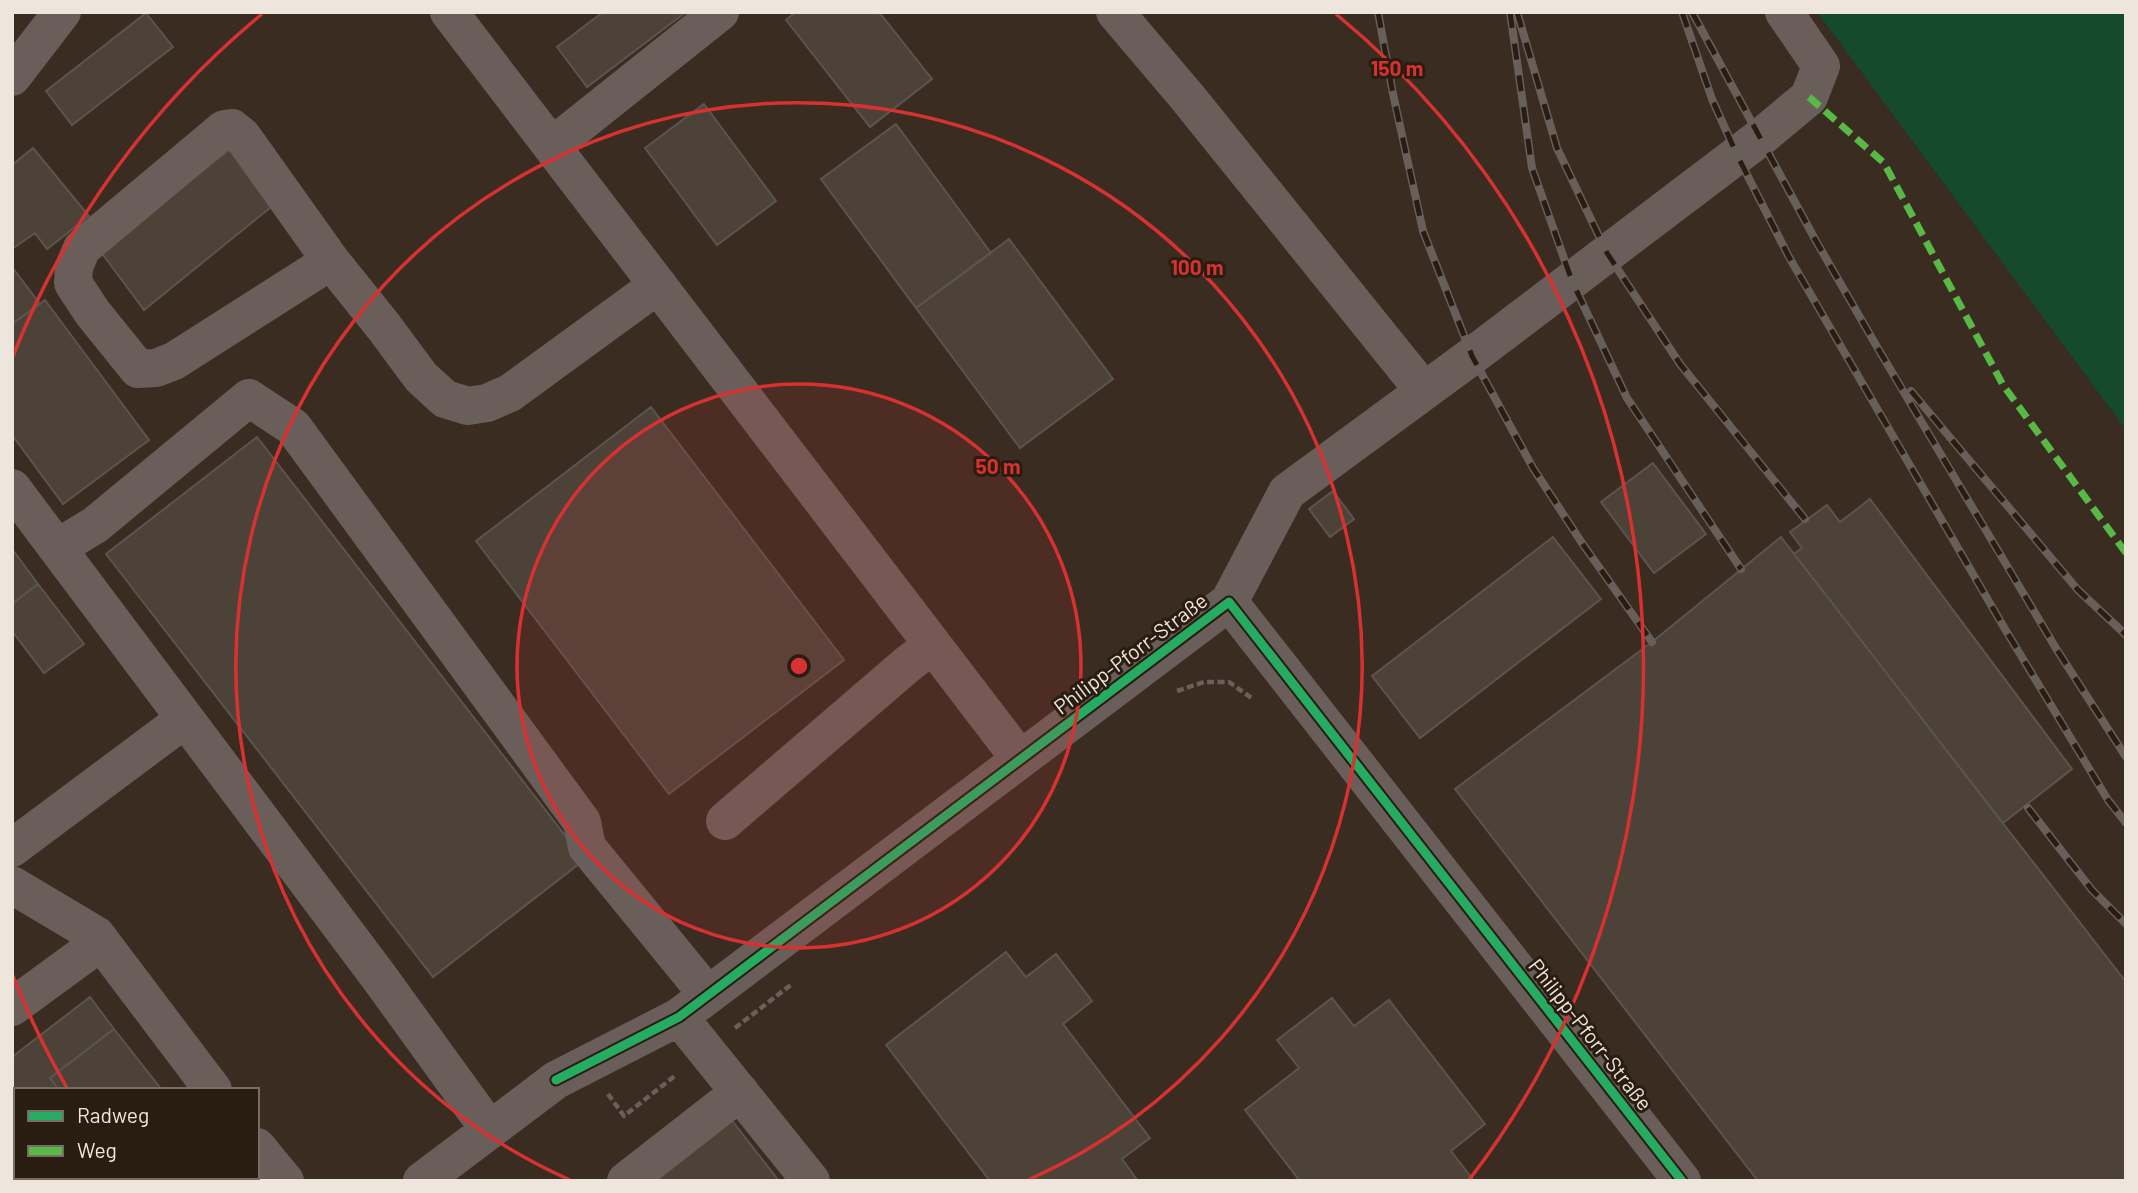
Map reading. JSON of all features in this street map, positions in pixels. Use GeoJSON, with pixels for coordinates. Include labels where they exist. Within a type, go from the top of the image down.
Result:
{"type":"FeatureCollection","features":[{"type":"Feature","properties":{"kind":"street"},"geometry":{"type":"LineString","coordinates":[[12,77],[62,12]]}},
{"type":"Feature","properties":{"kind":"street"},"geometry":{"type":"LineString","coordinates":[[552,146],[720,12]]}},
{"type":"Feature","properties":{"kind":"street"},"geometry":{"type":"LineString","coordinates":[[1115,12],[1188,98],[1424,391]]}},
{"type":"Feature","properties":{"kind":"street"},"geometry":{"type":"LineString","coordinates":[[1228,602],[1287,492],[1761,137],[1809,97],[1821,66],[1784,12]]}},
{"type":"Feature","properties":{"kind":"street"},"geometry":{"type":"LineString","coordinates":[[466,18],[552,146],[1020,759]]}},
{"type":"Feature","properties":{"kind":"street"},"geometry":{"type":"LineString","coordinates":[[331,261],[174,361],[156,368],[138,369],[92,312],[73,283],[74,267],[82,248],[224,129],[232,128],[242,136],[331,261],[421,377],[445,399],[468,406],[487,403],[510,393],[658,285]]}},
{"type":"Feature","properties":{"kind":"street"},"geometry":{"type":"LineString","coordinates":[[57,548],[95,525],[249,398],[293,427],[582,821],[587,847],[693,1006],[706,1051],[811,1181]]}},
{"type":"Feature","properties":{"kind":"street"},"geometry":{"type":"LineString","coordinates":[[12,488],[379,977],[489,1129]]}},
{"type":"Feature","properties":{"kind":"street","name":"Philipp-Pforr-Straße"},"geometry":{"type":"LineString","coordinates":[[422,1181],[489,1129],[571,1072],[693,1006],[1228,602],[1682,1181]]}},
{"type":"Feature","properties":{"kind":"street"},"geometry":{"type":"LineString","coordinates":[[725,821],[933,645]]}},
{"type":"Feature","properties":{"kind":"street"},"geometry":{"type":"LineString","coordinates":[[12,848],[185,719]]}},
{"type":"Feature","properties":{"kind":"street"},"geometry":{"type":"LineString","coordinates":[[12,885],[96,935],[211,1088]]}},
{"type":"Feature","properties":{"kind":"street"},"geometry":{"type":"LineString","coordinates":[[12,1007],[101,942]]}},
{"type":"Feature","properties":{"kind":"street"},"geometry":{"type":"LineString","coordinates":[[626,1181],[740,1092]]}},
{"type":"Feature","properties":{"kind":"street"},"geometry":{"type":"LineString","coordinates":[[259,1149],[285,1181]]}},
{"type":"Feature","properties":{"kind":"path"},"geometry":{"type":"LineString","coordinates":[[1167,697],[1203,682],[1229,682],[1260,704]]}},
{"type":"Feature","properties":{"kind":"path"},"geometry":{"type":"LineString","coordinates":[[571,1072],[624,1116],[799,979]]}},
{"type":"Feature","properties":{"kind":"shaded area"},"geometry":{"type":"Polygon","coordinates":[[[12,12],[1817,12],[2126,430],[2126,1181],[12,1181],[12,12]]]}},
{"type":"Feature","properties":{"kind":"green space"},"geometry":{"type":"Polygon","coordinates":[[[1817,12],[2126,12],[2126,430],[1817,12]]]}},
{"type":"Feature","properties":{"kind":"building"},"geometry":{"type":"Polygon","coordinates":[[[603,12],[686,12],[587,87],[557,47],[603,12]]]}},
{"type":"Feature","properties":{"kind":"building"},"geometry":{"type":"Polygon","coordinates":[[[796,12],[879,12],[932,79],[870,127],[786,20],[796,12]]]}},
{"type":"Feature","properties":{"kind":"building"},"geometry":{"type":"Polygon","coordinates":[[[146,13],[173,47],[72,125],[46,91],[146,13]]]}},
{"type":"Feature","properties":{"kind":"building"},"geometry":{"type":"Polygon","coordinates":[[[704,104],[776,201],[717,245],[645,148],[704,104]]]}},
{"type":"Feature","properties":{"kind":"building"},"geometry":{"type":"Polygon","coordinates":[[[896,124],[991,253],[916,308],[821,179],[896,124]]]}},
{"type":"Feature","properties":{"kind":"building"},"geometry":{"type":"Polygon","coordinates":[[[33,148],[89,216],[47,249],[35,233],[12,249],[12,165],[33,148]]]}},
{"type":"Feature","properties":{"kind":"building"},"geometry":{"type":"Polygon","coordinates":[[[230,149],[271,207],[144,310],[101,252],[230,149]]]}},
{"type":"Feature","properties":{"kind":"building"},"geometry":{"type":"Polygon","coordinates":[[[1009,239],[1113,379],[1020,448],[916,308],[1009,239]]]}},
{"type":"Feature","properties":{"kind":"building"},"geometry":{"type":"Polygon","coordinates":[[[12,267],[40,304],[12,324],[12,267]]]}},
{"type":"Feature","properties":{"kind":"building"},"geometry":{"type":"Polygon","coordinates":[[[45,300],[149,440],[63,504],[12,435],[12,324],[45,300]]]}},
{"type":"Feature","properties":{"kind":"building"},"geometry":{"type":"Polygon","coordinates":[[[651,407],[844,660],[669,794],[476,541],[651,407]]]}},
{"type":"Feature","properties":{"kind":"building"},"geometry":{"type":"Polygon","coordinates":[[[257,437],[584,860],[433,977],[106,554],[257,437]]]}},
{"type":"Feature","properties":{"kind":"building"},"geometry":{"type":"Polygon","coordinates":[[[1653,463],[1706,534],[1654,573],[1601,502],[1653,463]]]}},
{"type":"Feature","properties":{"kind":"building"},"geometry":{"type":"Polygon","coordinates":[[[1333,491],[1354,519],[1330,537],[1309,509],[1333,491]]]}},
{"type":"Feature","properties":{"kind":"building"},"geometry":{"type":"Polygon","coordinates":[[[1870,499],[2072,769],[2003,823],[1794,554],[1802,548],[1790,532],[1827,505],[1840,522],[1870,499]]]}},
{"type":"Feature","properties":{"kind":"building"},"geometry":{"type":"Polygon","coordinates":[[[1553,537],[1601,599],[1420,738],[1372,676],[1553,537]]]}},
{"type":"Feature","properties":{"kind":"building"},"geometry":{"type":"Polygon","coordinates":[[[1781,537],[2126,982],[2126,1181],[1758,1181],[1455,789],[1652,642],[1781,537]]]}},
{"type":"Feature","properties":{"kind":"building"},"geometry":{"type":"Polygon","coordinates":[[[12,549],[38,584],[12,604],[12,549]]]}},
{"type":"Feature","properties":{"kind":"building"},"geometry":{"type":"Polygon","coordinates":[[[38,584],[84,644],[44,673],[12,631],[12,604],[38,584]]]}},
{"type":"Feature","properties":{"kind":"building"},"geometry":{"type":"Polygon","coordinates":[[[1006,952],[1026,977],[1056,954],[1092,1001],[1063,1024],[1150,1138],[1122,1159],[1138,1181],[990,1181],[886,1045],[1006,952]]]}},
{"type":"Feature","properties":{"kind":"building"},"geometry":{"type":"Polygon","coordinates":[[[90,997],[114,1029],[50,1078],[58,1088],[14,1088],[14,1179],[129,1181],[12,1181],[12,1057],[90,997]]]}},
{"type":"Feature","properties":{"kind":"building"},"geometry":{"type":"Polygon","coordinates":[[[1332,998],[1354,1026],[1389,1000],[1485,1124],[1451,1151],[1474,1181],[1300,1181],[1245,1110],[1299,1068],[1277,1040],[1332,998]]]}},
{"type":"Feature","properties":{"kind":"building"},"geometry":{"type":"Polygon","coordinates":[[[114,1029],[160,1088],[58,1088],[50,1078],[114,1029]]]}},
{"type":"Feature","properties":{"kind":"building"},"geometry":{"type":"Polygon","coordinates":[[[730,1118],[779,1181],[650,1181],[730,1118]]]}},
{"type":"Feature","properties":{"kind":"railway"},"geometry":{"type":"LineString","coordinates":[[1378,12],[1423,231],[1472,356],[1533,468],[1652,642]]}},
{"type":"Feature","properties":{"kind":"railway"},"geometry":{"type":"LineString","coordinates":[[1510,12],[1532,168],[1572,281],[1627,398],[1741,569]]}},
{"type":"Feature","properties":{"kind":"railway"},"geometry":{"type":"LineString","coordinates":[[1517,12],[1557,148],[1607,253],[1680,364],[1805,519]]}},
{"type":"Feature","properties":{"kind":"railway"},"geometry":{"type":"LineString","coordinates":[[1682,12],[1712,99],[1789,257],[2002,624],[2108,800],[2126,823]]}},
{"type":"Feature","properties":{"kind":"railway"},"geometry":{"type":"LineString","coordinates":[[1692,12],[1816,241],[1880,352],[2057,650],[2126,757]]}},
{"type":"Feature","properties":{"kind":"railway"},"geometry":{"type":"LineString","coordinates":[[1911,391],[2078,590],[2126,635]]}},
{"type":"Feature","properties":{"kind":"railway"},"geometry":{"type":"LineString","coordinates":[[2028,808],[2092,890],[2126,924]]}},
{"type":"Feature","properties":{"kind":"marked path"},"geometry":{"type":"LineString","coordinates":[[1809,97],[1884,163],[2003,385],[2126,553]]}},
{"type":"Feature","properties":{"kind":"cycle path"},"geometry":{"type":"LineString","coordinates":[[556,1080],[679,1017],[1229,602],[1682,1181]]}}]}
